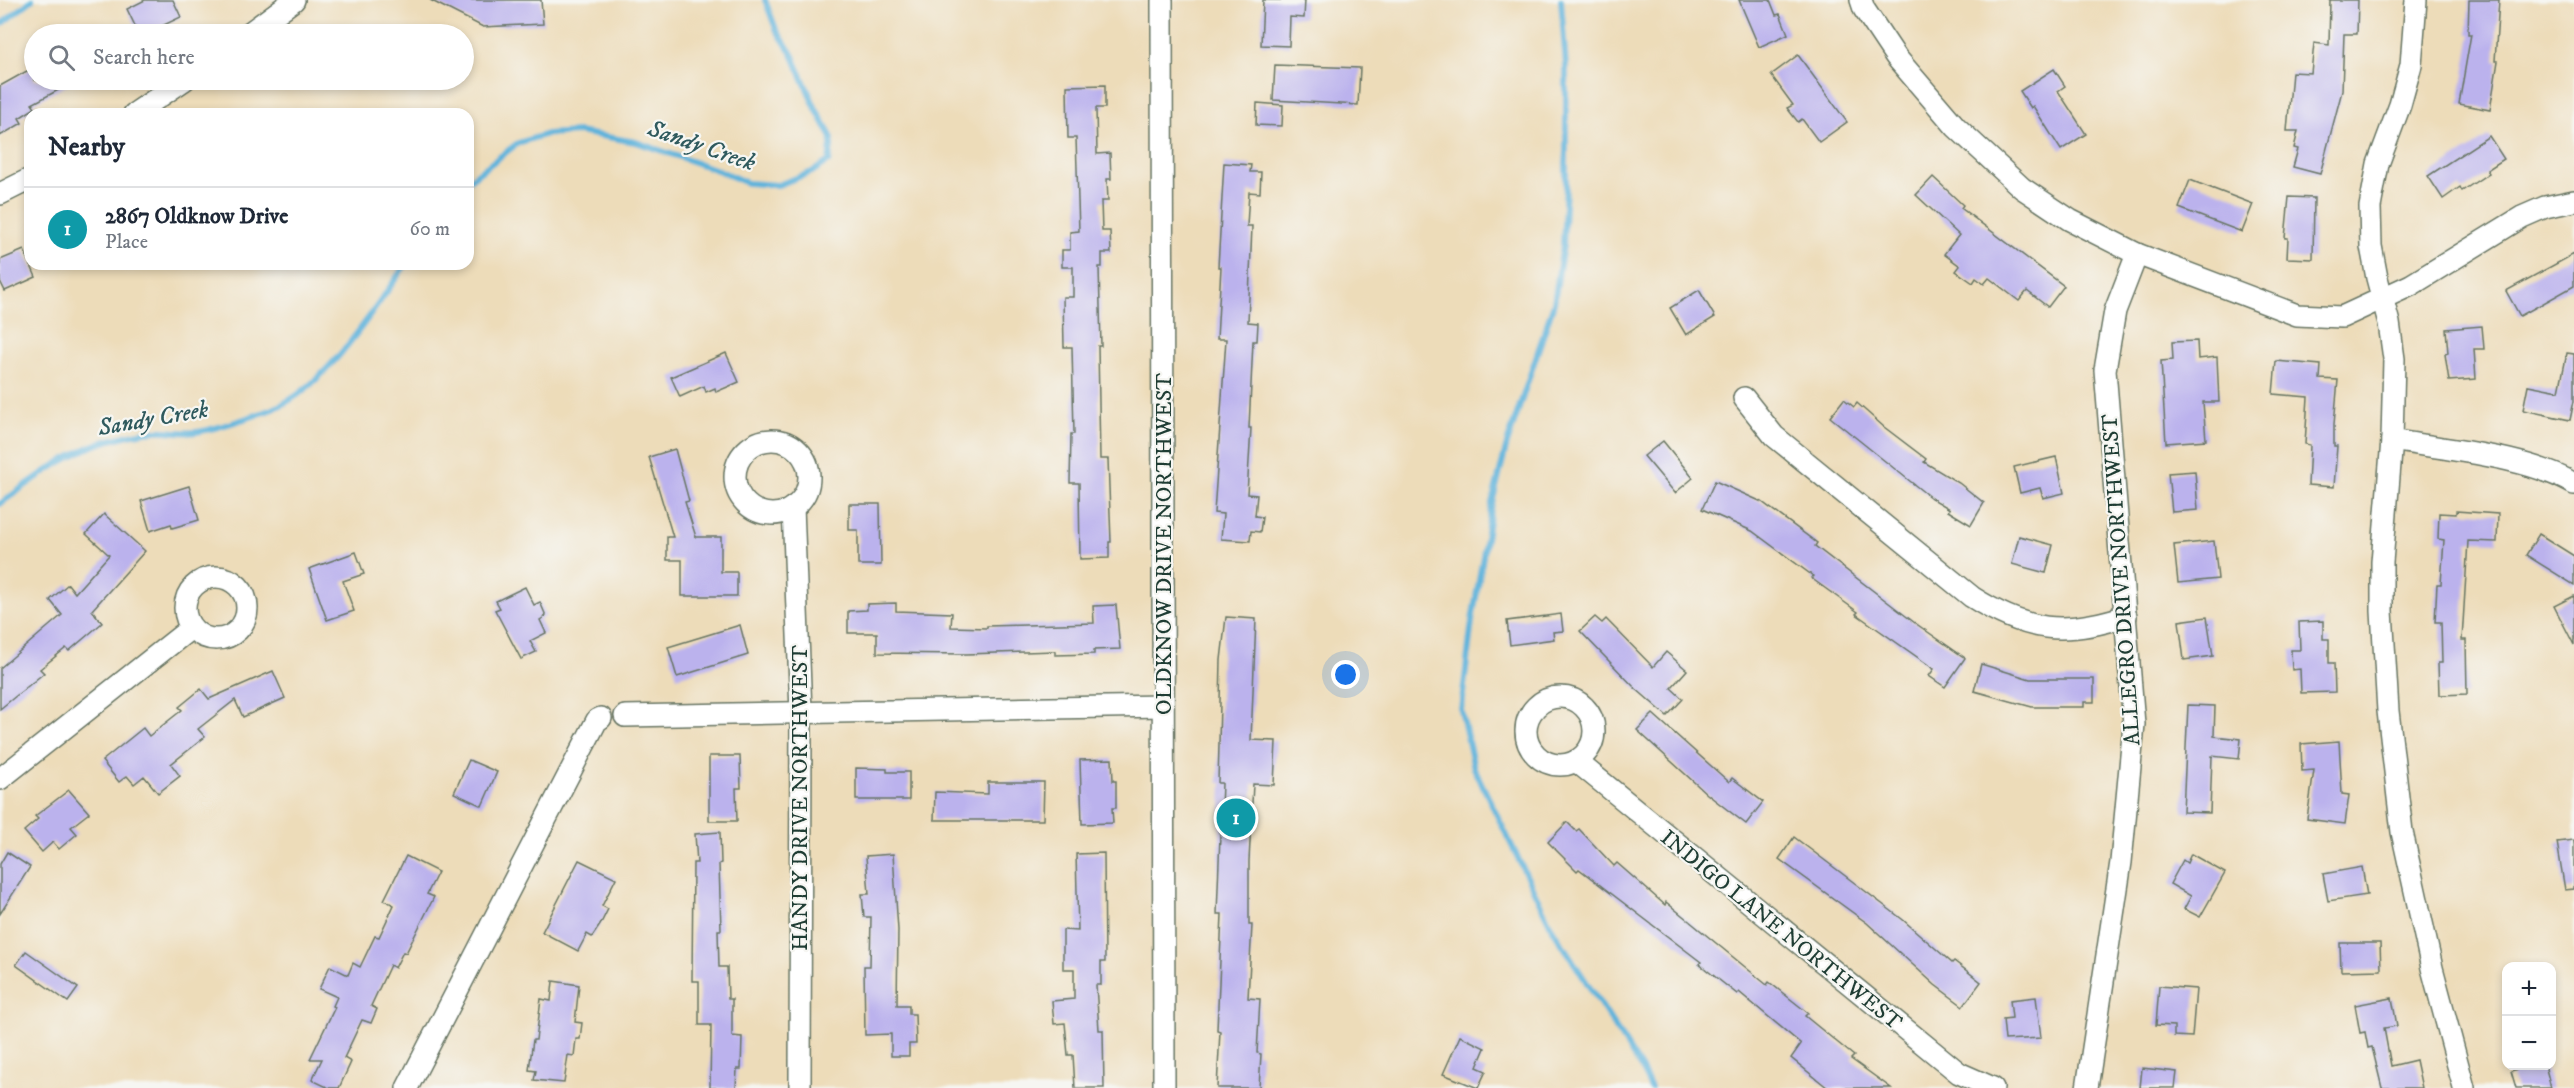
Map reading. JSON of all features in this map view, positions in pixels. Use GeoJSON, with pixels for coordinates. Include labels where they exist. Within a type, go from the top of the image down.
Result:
{"type":"FeatureCollection","features":[{"type":"Feature","properties":{"kind":"street"},"geometry":{"type":"LineString","coordinates":[[262,24],[294,0]]}},
{"type":"Feature","properties":{"kind":"street","name":"OLDKNOW DRIVE NORTHWEST"},"geometry":{"type":"LineString","coordinates":[[1162,0],[1164,1088]]}},
{"type":"Feature","properties":{"kind":"street"},"geometry":{"type":"LineString","coordinates":[[1861,0],[1864,9],[1896,57],[1956,127],[2022,188],[2070,220],[2138,255],[2297,315],[2342,317],[2411,285],[2522,218],[2545,207],[2574,201]]}},
{"type":"Feature","properties":{"kind":"street"},"geometry":{"type":"LineString","coordinates":[[2416,0],[2411,65],[2400,105],[2378,164],[2370,207],[2371,246],[2394,359],[2392,440],[2382,562],[2382,611],[2388,711],[2402,832],[2432,968],[2464,1088]]}},
{"type":"Feature","properties":{"kind":"street"},"geometry":{"type":"LineString","coordinates":[[143,108],[169,90]]}},
{"type":"Feature","properties":{"kind":"street"},"geometry":{"type":"LineString","coordinates":[[0,194],[24,181]]}},
{"type":"Feature","properties":{"kind":"street","name":"ALLEGRO DRIVE NORTHWEST"},"geometry":{"type":"LineString","coordinates":[[2086,1088],[2121,862],[2134,724],[2105,370],[2115,310],[2138,255]]}},
{"type":"Feature","properties":{"kind":"street"},"geometry":{"type":"LineString","coordinates":[[1744,398],[1774,436],[1971,597],[1998,614],[2033,626],[2064,629],[2096,626],[2126,616]]}},
{"type":"Feature","properties":{"kind":"street"},"geometry":{"type":"LineString","coordinates":[[2392,440],[2531,465],[2557,474],[2574,484]]}},
{"type":"Feature","properties":{"kind":"street","name":"HANDY DRIVE NORTHWEST"},"geometry":{"type":"LineString","coordinates":[[793,507],[801,712],[800,1088]]}},
{"type":"Feature","properties":{"kind":"street"},"geometry":{"type":"LineString","coordinates":[[0,779],[191,628]]}},
{"type":"Feature","properties":{"kind":"street"},"geometry":{"type":"LineString","coordinates":[[625,716],[1163,706]]}},
{"type":"Feature","properties":{"kind":"street"},"geometry":{"type":"LineString","coordinates":[[407,1088],[597,720],[601,718]]}},
{"type":"Feature","properties":{"kind":"street","name":"INDIGO LANE NORTHWEST"},"geometry":{"type":"LineString","coordinates":[[1576,761],[1959,1073],[1993,1088]]}},
{"type":"Feature","properties":{"kind":"building"},"geometry":{"type":"Polygon","coordinates":[[[145,0],[173,0],[181,17],[166,24],[134,24],[127,9],[145,0]]]}},
{"type":"Feature","properties":{"kind":"building"},"geometry":{"type":"Polygon","coordinates":[[[430,0],[541,0],[543,24],[483,27],[430,0]]]}},
{"type":"Feature","properties":{"kind":"building"},"geometry":{"type":"Polygon","coordinates":[[[1263,0],[1305,0],[1304,18],[1290,17],[1289,46],[1261,45],[1263,0]]]}},
{"type":"Feature","properties":{"kind":"building"},"geometry":{"type":"Polygon","coordinates":[[[1739,0],[1770,0],[1776,15],[1780,14],[1788,34],[1759,47],[1739,0]]]}},
{"type":"Feature","properties":{"kind":"building"},"geometry":{"type":"Polygon","coordinates":[[[2330,0],[2358,0],[2357,34],[2344,34],[2342,91],[2320,174],[2293,167],[2298,149],[2294,148],[2298,131],[2287,131],[2292,72],[2311,73],[2314,43],[2329,45],[2330,0]]]}},
{"type":"Feature","properties":{"kind":"building"},"geometry":{"type":"Polygon","coordinates":[[[2469,0],[2499,0],[2495,61],[2498,61],[2490,110],[2459,104],[2471,34],[2468,34],[2469,0]]]}},
{"type":"Feature","properties":{"kind":"building"},"geometry":{"type":"Polygon","coordinates":[[[1798,55],[1847,122],[1819,142],[1802,119],[1798,122],[1787,108],[1793,105],[1771,75],[1798,55]]]}},
{"type":"Feature","properties":{"kind":"building"},"geometry":{"type":"Polygon","coordinates":[[[1275,65],[1360,68],[1358,105],[1273,100],[1275,65]]]}},
{"type":"Feature","properties":{"kind":"building"},"geometry":{"type":"Polygon","coordinates":[[[2054,69],[2065,86],[2058,91],[2086,134],[2061,150],[2033,106],[2031,108],[2020,91],[2054,69]]]}},
{"type":"Feature","properties":{"kind":"building"},"geometry":{"type":"Polygon","coordinates":[[[24,73],[24,90],[58,90],[32,104],[35,108],[24,108],[24,115],[19,118],[22,123],[0,136],[0,86],[24,73]]]}},
{"type":"Feature","properties":{"kind":"building"},"geometry":{"type":"Polygon","coordinates":[[[1105,85],[1105,108],[1096,108],[1097,154],[1110,153],[1111,179],[1107,179],[1108,201],[1101,201],[1102,231],[1110,231],[1111,253],[1102,253],[1102,267],[1099,267],[1101,346],[1098,346],[1100,459],[1108,459],[1111,542],[1109,542],[1109,558],[1080,559],[1079,483],[1070,483],[1071,434],[1074,434],[1072,347],[1064,347],[1063,297],[1073,297],[1073,267],[1062,267],[1062,250],[1070,250],[1070,232],[1079,231],[1076,138],[1068,138],[1067,86],[1105,85]]]}},
{"type":"Feature","properties":{"kind":"building"},"geometry":{"type":"Polygon","coordinates":[[[1257,103],[1283,105],[1282,126],[1256,125],[1257,103]]]}},
{"type":"Feature","properties":{"kind":"building"},"geometry":{"type":"Polygon","coordinates":[[[2489,136],[2504,159],[2487,170],[2489,173],[2462,191],[2460,187],[2443,199],[2428,176],[2489,136]]]}},
{"type":"Feature","properties":{"kind":"building"},"geometry":{"type":"Polygon","coordinates":[[[1224,163],[1251,165],[1250,172],[1261,172],[1260,193],[1249,192],[1247,226],[1252,226],[1248,322],[1258,323],[1257,341],[1253,341],[1247,494],[1257,495],[1255,516],[1262,517],[1260,532],[1251,531],[1250,541],[1221,539],[1223,514],[1214,513],[1226,339],[1217,339],[1221,267],[1218,267],[1224,163]]]}},
{"type":"Feature","properties":{"kind":"building"},"geometry":{"type":"Polygon","coordinates":[[[1933,177],[1963,205],[1961,208],[2064,286],[2048,307],[2027,291],[2019,301],[1989,278],[1984,284],[1976,278],[1973,283],[1956,271],[1960,266],[1944,254],[1959,235],[1916,195],[1933,177]]]}},
{"type":"Feature","properties":{"kind":"building"},"geometry":{"type":"Polygon","coordinates":[[[2190,180],[2253,204],[2242,232],[2179,208],[2190,180]]]}},
{"type":"Feature","properties":{"kind":"building"},"geometry":{"type":"Polygon","coordinates":[[[2289,197],[2314,198],[2313,259],[2287,258],[2288,238],[2285,238],[2289,197]]]}},
{"type":"Feature","properties":{"kind":"building"},"geometry":{"type":"Polygon","coordinates":[[[24,250],[24,270],[33,270],[36,277],[5,291],[0,281],[0,260],[24,250]]]}},
{"type":"Feature","properties":{"kind":"building"},"geometry":{"type":"Polygon","coordinates":[[[2574,254],[2574,286],[2520,316],[2506,291],[2574,254]]]}},
{"type":"Feature","properties":{"kind":"building"},"geometry":{"type":"Polygon","coordinates":[[[1699,290],[1715,317],[1686,335],[1670,308],[1699,290]]]}},
{"type":"Feature","properties":{"kind":"building"},"geometry":{"type":"Polygon","coordinates":[[[2482,326],[2484,349],[2474,349],[2476,379],[2449,381],[2445,354],[2448,353],[2446,329],[2482,326]]]}},
{"type":"Feature","properties":{"kind":"building"},"geometry":{"type":"Polygon","coordinates":[[[2197,341],[2198,359],[2217,357],[2219,402],[2203,402],[2206,440],[2166,443],[2161,361],[2173,360],[2172,342],[2197,341]]]}},
{"type":"Feature","properties":{"kind":"building"},"geometry":{"type":"Polygon","coordinates":[[[726,353],[739,382],[716,392],[715,388],[706,392],[704,386],[680,397],[671,377],[726,353]]]}},
{"type":"Feature","properties":{"kind":"building"},"geometry":{"type":"Polygon","coordinates":[[[2567,353],[2574,354],[2574,401],[2570,420],[2523,410],[2528,385],[2559,391],[2567,353]]]}},
{"type":"Feature","properties":{"kind":"building"},"geometry":{"type":"Polygon","coordinates":[[[2276,361],[2321,365],[2320,379],[2338,380],[2334,424],[2334,446],[2337,446],[2334,487],[2308,485],[2310,445],[2305,444],[2308,397],[2273,394],[2276,361]]]}},
{"type":"Feature","properties":{"kind":"building"},"geometry":{"type":"Polygon","coordinates":[[[1844,399],[1854,407],[1857,403],[1926,459],[1924,462],[1959,483],[1984,503],[1971,525],[1931,498],[1830,417],[1844,399]]]}},
{"type":"Feature","properties":{"kind":"building"},"geometry":{"type":"Polygon","coordinates":[[[1663,441],[1693,478],[1675,493],[1644,456],[1663,441]]]}},
{"type":"Feature","properties":{"kind":"building"},"geometry":{"type":"Polygon","coordinates":[[[675,449],[689,501],[685,502],[696,537],[721,537],[721,572],[737,572],[737,596],[682,596],[682,560],[667,560],[667,537],[673,537],[649,457],[675,449]]]}},
{"type":"Feature","properties":{"kind":"building"},"geometry":{"type":"Polygon","coordinates":[[[2056,457],[2064,493],[2043,498],[2040,488],[2020,493],[2014,467],[2056,457]]]}},
{"type":"Feature","properties":{"kind":"building"},"geometry":{"type":"Polygon","coordinates":[[[2195,471],[2198,510],[2172,512],[2168,473],[2195,471]]]}},
{"type":"Feature","properties":{"kind":"building"},"geometry":{"type":"Polygon","coordinates":[[[1715,481],[1762,502],[1817,543],[1815,546],[1915,623],[1965,658],[1945,687],[1929,676],[1934,669],[1856,614],[1858,612],[1811,578],[1813,576],[1752,531],[1702,509],[1715,481]]]}},
{"type":"Feature","properties":{"kind":"building"},"geometry":{"type":"Polygon","coordinates":[[[189,486],[199,520],[172,528],[171,524],[150,531],[141,501],[189,486]]]}},
{"type":"Feature","properties":{"kind":"building"},"geometry":{"type":"Polygon","coordinates":[[[849,504],[880,504],[881,565],[858,565],[858,530],[849,530],[849,504]]]}},
{"type":"Feature","properties":{"kind":"building"},"geometry":{"type":"Polygon","coordinates":[[[2456,511],[2498,514],[2497,542],[2468,541],[2462,640],[2466,640],[2467,694],[2439,695],[2438,663],[2442,663],[2441,622],[2435,622],[2437,584],[2441,584],[2444,540],[2438,539],[2439,513],[2456,514],[2456,511]]]}},
{"type":"Feature","properties":{"kind":"building"},"geometry":{"type":"Polygon","coordinates":[[[104,514],[145,551],[92,610],[102,623],[69,651],[66,648],[40,669],[44,673],[0,709],[0,668],[62,615],[50,600],[68,584],[75,593],[109,555],[86,534],[104,514]]]}},
{"type":"Feature","properties":{"kind":"building"},"geometry":{"type":"Polygon","coordinates":[[[2539,534],[2574,556],[2574,585],[2526,555],[2539,534]]]}},
{"type":"Feature","properties":{"kind":"building"},"geometry":{"type":"Polygon","coordinates":[[[2019,536],[2053,545],[2046,573],[2012,564],[2019,536]]]}},
{"type":"Feature","properties":{"kind":"building"},"geometry":{"type":"Polygon","coordinates":[[[2214,541],[2218,579],[2178,583],[2174,545],[2214,541]]]}},
{"type":"Feature","properties":{"kind":"building"},"geometry":{"type":"Polygon","coordinates":[[[356,552],[364,574],[343,581],[354,611],[327,620],[309,569],[356,552]]]}},
{"type":"Feature","properties":{"kind":"building"},"geometry":{"type":"Polygon","coordinates":[[[525,587],[534,605],[540,602],[546,616],[540,620],[546,633],[530,641],[536,652],[521,659],[495,610],[500,608],[496,601],[525,587]]]}},
{"type":"Feature","properties":{"kind":"building"},"geometry":{"type":"Polygon","coordinates":[[[2574,596],[2574,645],[2554,606],[2574,596]]]}},
{"type":"Feature","properties":{"kind":"building"},"geometry":{"type":"Polygon","coordinates":[[[896,603],[896,611],[952,613],[951,627],[987,628],[987,626],[1094,623],[1093,606],[1116,605],[1120,649],[1094,650],[1094,654],[1055,655],[1055,651],[966,654],[877,653],[877,633],[848,633],[848,611],[867,610],[867,604],[896,603]]]}},
{"type":"Feature","properties":{"kind":"building"},"geometry":{"type":"Polygon","coordinates":[[[1561,614],[1563,631],[1553,632],[1554,639],[1510,645],[1507,621],[1561,614]]]}},
{"type":"Feature","properties":{"kind":"building"},"geometry":{"type":"Polygon","coordinates":[[[1226,617],[1256,619],[1251,740],[1276,741],[1274,785],[1253,784],[1249,861],[1249,925],[1252,925],[1248,998],[1260,999],[1257,1053],[1261,1054],[1259,1088],[1217,1088],[1222,914],[1217,914],[1222,783],[1218,783],[1221,660],[1226,617]]]}},
{"type":"Feature","properties":{"kind":"building"},"geometry":{"type":"Polygon","coordinates":[[[1595,617],[1602,623],[1606,619],[1653,667],[1666,652],[1687,670],[1671,688],[1683,699],[1667,716],[1635,688],[1580,631],[1595,617]]]}},
{"type":"Feature","properties":{"kind":"building"},"geometry":{"type":"Polygon","coordinates":[[[2207,617],[2213,656],[2184,660],[2179,621],[2207,617]]]}},
{"type":"Feature","properties":{"kind":"building"},"geometry":{"type":"Polygon","coordinates":[[[2323,621],[2323,639],[2329,639],[2329,663],[2334,663],[2335,692],[2301,693],[2300,669],[2292,670],[2291,650],[2300,650],[2299,622],[2323,621]]]}},
{"type":"Feature","properties":{"kind":"building"},"geometry":{"type":"Polygon","coordinates":[[[740,625],[748,655],[677,677],[668,647],[740,625]]]}},
{"type":"Feature","properties":{"kind":"building"},"geometry":{"type":"Polygon","coordinates":[[[1981,664],[2030,679],[2094,679],[2094,702],[2084,702],[2084,707],[2032,707],[1974,691],[1981,664]]]}},
{"type":"Feature","properties":{"kind":"building"},"geometry":{"type":"Polygon","coordinates":[[[273,671],[285,698],[243,717],[235,700],[198,729],[205,737],[171,764],[180,776],[158,793],[144,776],[134,784],[127,776],[119,782],[102,761],[143,728],[149,736],[182,710],[179,707],[201,689],[209,699],[273,671]]]}},
{"type":"Feature","properties":{"kind":"building"},"geometry":{"type":"Polygon","coordinates":[[[2188,705],[2215,706],[2214,736],[2241,739],[2239,759],[2212,756],[2210,813],[2183,812],[2188,705]]]}},
{"type":"Feature","properties":{"kind":"building"},"geometry":{"type":"Polygon","coordinates":[[[1653,714],[1729,782],[1732,778],[1763,802],[1746,824],[1707,794],[1637,730],[1653,714]]]}},
{"type":"Feature","properties":{"kind":"building"},"geometry":{"type":"Polygon","coordinates":[[[2339,741],[2342,794],[2349,795],[2345,824],[2307,819],[2314,770],[2302,771],[2301,744],[2339,741]]]}},
{"type":"Feature","properties":{"kind":"building"},"geometry":{"type":"Polygon","coordinates":[[[709,756],[740,756],[741,788],[736,788],[737,821],[709,821],[709,756]]]}},
{"type":"Feature","properties":{"kind":"building"},"geometry":{"type":"Polygon","coordinates":[[[1112,759],[1113,781],[1116,781],[1116,808],[1112,808],[1113,823],[1082,824],[1080,760],[1112,759]]]}},
{"type":"Feature","properties":{"kind":"building"},"geometry":{"type":"Polygon","coordinates":[[[469,760],[497,772],[482,806],[454,793],[469,760]]]}},
{"type":"Feature","properties":{"kind":"building"},"geometry":{"type":"Polygon","coordinates":[[[856,768],[909,772],[909,800],[856,800],[856,768]]]}},
{"type":"Feature","properties":{"kind":"building"},"geometry":{"type":"Polygon","coordinates":[[[988,782],[1044,782],[1043,820],[934,820],[935,792],[988,794],[988,782]]]}},
{"type":"Feature","properties":{"kind":"building"},"geometry":{"type":"Polygon","coordinates":[[[69,790],[89,813],[71,827],[77,834],[59,849],[53,842],[42,852],[24,831],[38,819],[35,816],[69,790]]]}},
{"type":"Feature","properties":{"kind":"building"},"geometry":{"type":"Polygon","coordinates":[[[1567,822],[1576,831],[1579,829],[1614,866],[1617,863],[1665,905],[1666,902],[1767,985],[1769,982],[1808,1013],[1805,1016],[1854,1056],[1851,1059],[1891,1088],[1828,1088],[1791,1058],[1801,1044],[1739,992],[1737,994],[1699,964],[1701,962],[1579,869],[1577,871],[1548,842],[1567,822]]]}},
{"type":"Feature","properties":{"kind":"building"},"geometry":{"type":"Polygon","coordinates":[[[720,832],[719,967],[727,967],[728,999],[732,999],[732,1036],[742,1037],[741,1069],[737,1069],[736,1088],[710,1088],[711,1025],[699,1025],[699,981],[692,981],[693,863],[697,863],[695,834],[720,832]]]}},
{"type":"Feature","properties":{"kind":"building"},"geometry":{"type":"Polygon","coordinates":[[[1794,837],[1902,919],[1952,963],[1954,961],[1981,982],[1963,1006],[1935,985],[1867,923],[1779,859],[1794,837]]]}},
{"type":"Feature","properties":{"kind":"building"},"geometry":{"type":"Polygon","coordinates":[[[2574,840],[2574,889],[2565,890],[2557,842],[2574,840]]]}},
{"type":"Feature","properties":{"kind":"building"},"geometry":{"type":"Polygon","coordinates":[[[7,852],[30,867],[0,914],[0,864],[7,852]]]}},
{"type":"Feature","properties":{"kind":"building"},"geometry":{"type":"Polygon","coordinates":[[[1104,853],[1105,962],[1101,962],[1101,985],[1096,985],[1099,1030],[1103,1030],[1104,1088],[1075,1088],[1073,1055],[1068,1055],[1065,1023],[1054,1024],[1052,1001],[1074,999],[1074,969],[1063,969],[1063,930],[1078,931],[1076,854],[1104,853]]]}},
{"type":"Feature","properties":{"kind":"building"},"geometry":{"type":"Polygon","coordinates":[[[893,854],[898,930],[897,1005],[909,1005],[909,1014],[915,1014],[916,1044],[909,1044],[909,1056],[891,1056],[891,1034],[865,1035],[864,966],[870,966],[871,917],[864,917],[862,894],[869,894],[866,856],[893,854]]]}},
{"type":"Feature","properties":{"kind":"building"},"geometry":{"type":"Polygon","coordinates":[[[2191,854],[2225,873],[2200,917],[2184,909],[2191,896],[2170,884],[2183,860],[2187,863],[2191,854]]]}},
{"type":"Feature","properties":{"kind":"building"},"geometry":{"type":"Polygon","coordinates":[[[406,856],[438,872],[427,894],[434,897],[406,953],[403,952],[395,968],[390,965],[371,1006],[377,1009],[371,1023],[362,1020],[344,1058],[351,1062],[339,1088],[329,1088],[312,1080],[322,1059],[310,1059],[335,1007],[333,1006],[337,997],[319,989],[330,966],[348,975],[353,963],[360,967],[375,936],[379,937],[394,905],[384,900],[406,856]]]}},
{"type":"Feature","properties":{"kind":"building"},"geometry":{"type":"Polygon","coordinates":[[[579,860],[616,878],[602,906],[608,909],[600,925],[592,937],[587,934],[578,951],[542,932],[579,860]]]}},
{"type":"Feature","properties":{"kind":"building"},"geometry":{"type":"Polygon","coordinates":[[[2362,867],[2367,895],[2328,901],[2323,874],[2362,867]]]}},
{"type":"Feature","properties":{"kind":"building"},"geometry":{"type":"Polygon","coordinates":[[[2340,943],[2380,943],[2381,970],[2341,971],[2340,943]]]}},
{"type":"Feature","properties":{"kind":"building"},"geometry":{"type":"Polygon","coordinates":[[[26,951],[78,988],[68,1002],[16,965],[26,951]]]}},
{"type":"Feature","properties":{"kind":"building"},"geometry":{"type":"Polygon","coordinates":[[[553,981],[579,985],[575,1022],[582,1023],[580,1039],[576,1039],[574,1056],[568,1055],[564,1083],[534,1080],[536,1071],[529,1070],[533,1040],[536,1040],[541,999],[551,1001],[553,981]]]}},
{"type":"Feature","properties":{"kind":"building"},"geometry":{"type":"Polygon","coordinates":[[[2159,986],[2196,989],[2192,1037],[2174,1036],[2174,1026],[2156,1025],[2159,986]]]}},
{"type":"Feature","properties":{"kind":"building"},"geometry":{"type":"Polygon","coordinates":[[[2036,997],[2041,1038],[2005,1040],[2003,1019],[2012,1018],[2010,1000],[2036,997]]]}},
{"type":"Feature","properties":{"kind":"building"},"geometry":{"type":"Polygon","coordinates":[[[2392,998],[2397,1026],[2384,1028],[2391,1066],[2416,1060],[2422,1088],[2382,1088],[2372,1047],[2368,1048],[2365,1032],[2360,1033],[2355,1005],[2392,998]]]}},
{"type":"Feature","properties":{"kind":"building"},"geometry":{"type":"Polygon","coordinates":[[[1460,1036],[1485,1048],[1477,1067],[1486,1071],[1478,1088],[1443,1074],[1460,1036]]]}},
{"type":"Feature","properties":{"kind":"building"},"geometry":{"type":"Polygon","coordinates":[[[2142,1068],[2177,1072],[2175,1088],[2140,1088],[2142,1068]]]}},
{"type":"Feature","properties":{"kind":"building"},"geometry":{"type":"Polygon","coordinates":[[[2546,1070],[2551,1088],[2516,1088],[2511,1071],[2546,1070]]]}},
{"type":"Feature","properties":{"kind":"waterway"},"geometry":{"type":"LineString","coordinates":[[0,25],[32,0]]}},
{"type":"Feature","properties":{"kind":"waterway","name":"Sandy Creek"},"geometry":{"type":"LineString","coordinates":[[474,176],[518,143],[547,134],[578,132],[636,142],[720,171],[747,183],[778,185],[812,172],[829,161],[832,138],[816,109],[792,54],[776,29],[765,0]]}},
{"type":"Feature","properties":{"kind":"waterway"},"geometry":{"type":"LineString","coordinates":[[1561,0],[1566,67],[1566,185],[1563,245],[1554,303],[1507,444],[1492,503],[1472,621],[1461,710],[1474,768],[1552,928],[1641,1068],[1651,1088]]}},
{"type":"Feature","properties":{"kind":"waterway","name":"Sandy Creek"},"geometry":{"type":"LineString","coordinates":[[0,504],[52,467],[95,445],[138,433],[203,431],[254,416],[283,404],[301,392],[335,360],[402,270]]}},
{"type":"Feature","properties":{"kind":"place","name":"2867 Oldknow Drive"},"geometry":{"type":"Point","coordinates":[1236,818]}}]}
